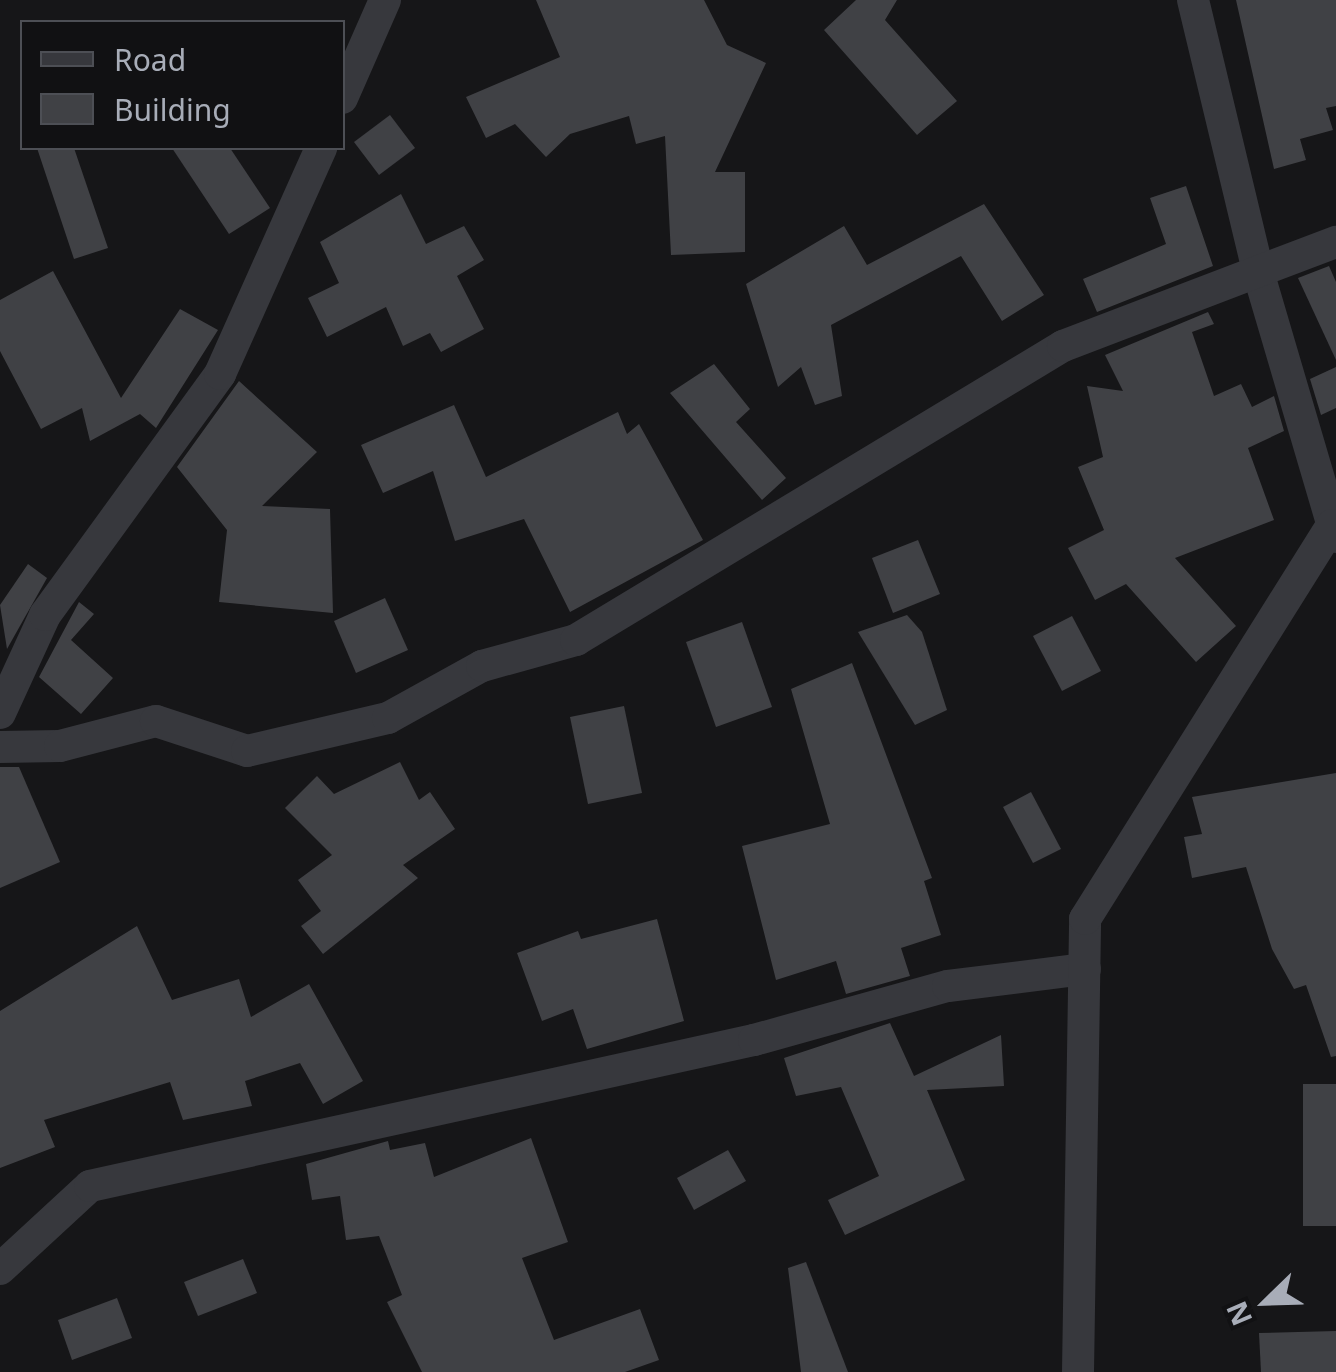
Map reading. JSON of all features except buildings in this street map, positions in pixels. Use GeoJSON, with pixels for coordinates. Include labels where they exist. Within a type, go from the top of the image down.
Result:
{"type":"FeatureCollection","features":[{"type":"Feature","properties":{"kind":"street"},"geometry":{"type":"LineString","coordinates":[[345,91],[385,0]]}},
{"type":"Feature","properties":{"kind":"street"},"geometry":{"type":"LineString","coordinates":[[1078,1372],[1085,919],[1334,531],[1259,275],[1193,0]]}},
{"type":"Feature","properties":{"kind":"street"},"geometry":{"type":"LineString","coordinates":[[0,712],[44,615],[220,374],[320,150]]}},
{"type":"Feature","properties":{"kind":"street"},"geometry":{"type":"LineString","coordinates":[[0,747],[60,746],[156,721],[247,751],[388,718],[482,666],[576,640],[1062,346],[1259,275],[1336,242]]}},
{"type":"Feature","properties":{"kind":"street"},"geometry":{"type":"LineString","coordinates":[[0,1268],[90,1186],[754,1040],[948,986],[1084,968]]}}]}
